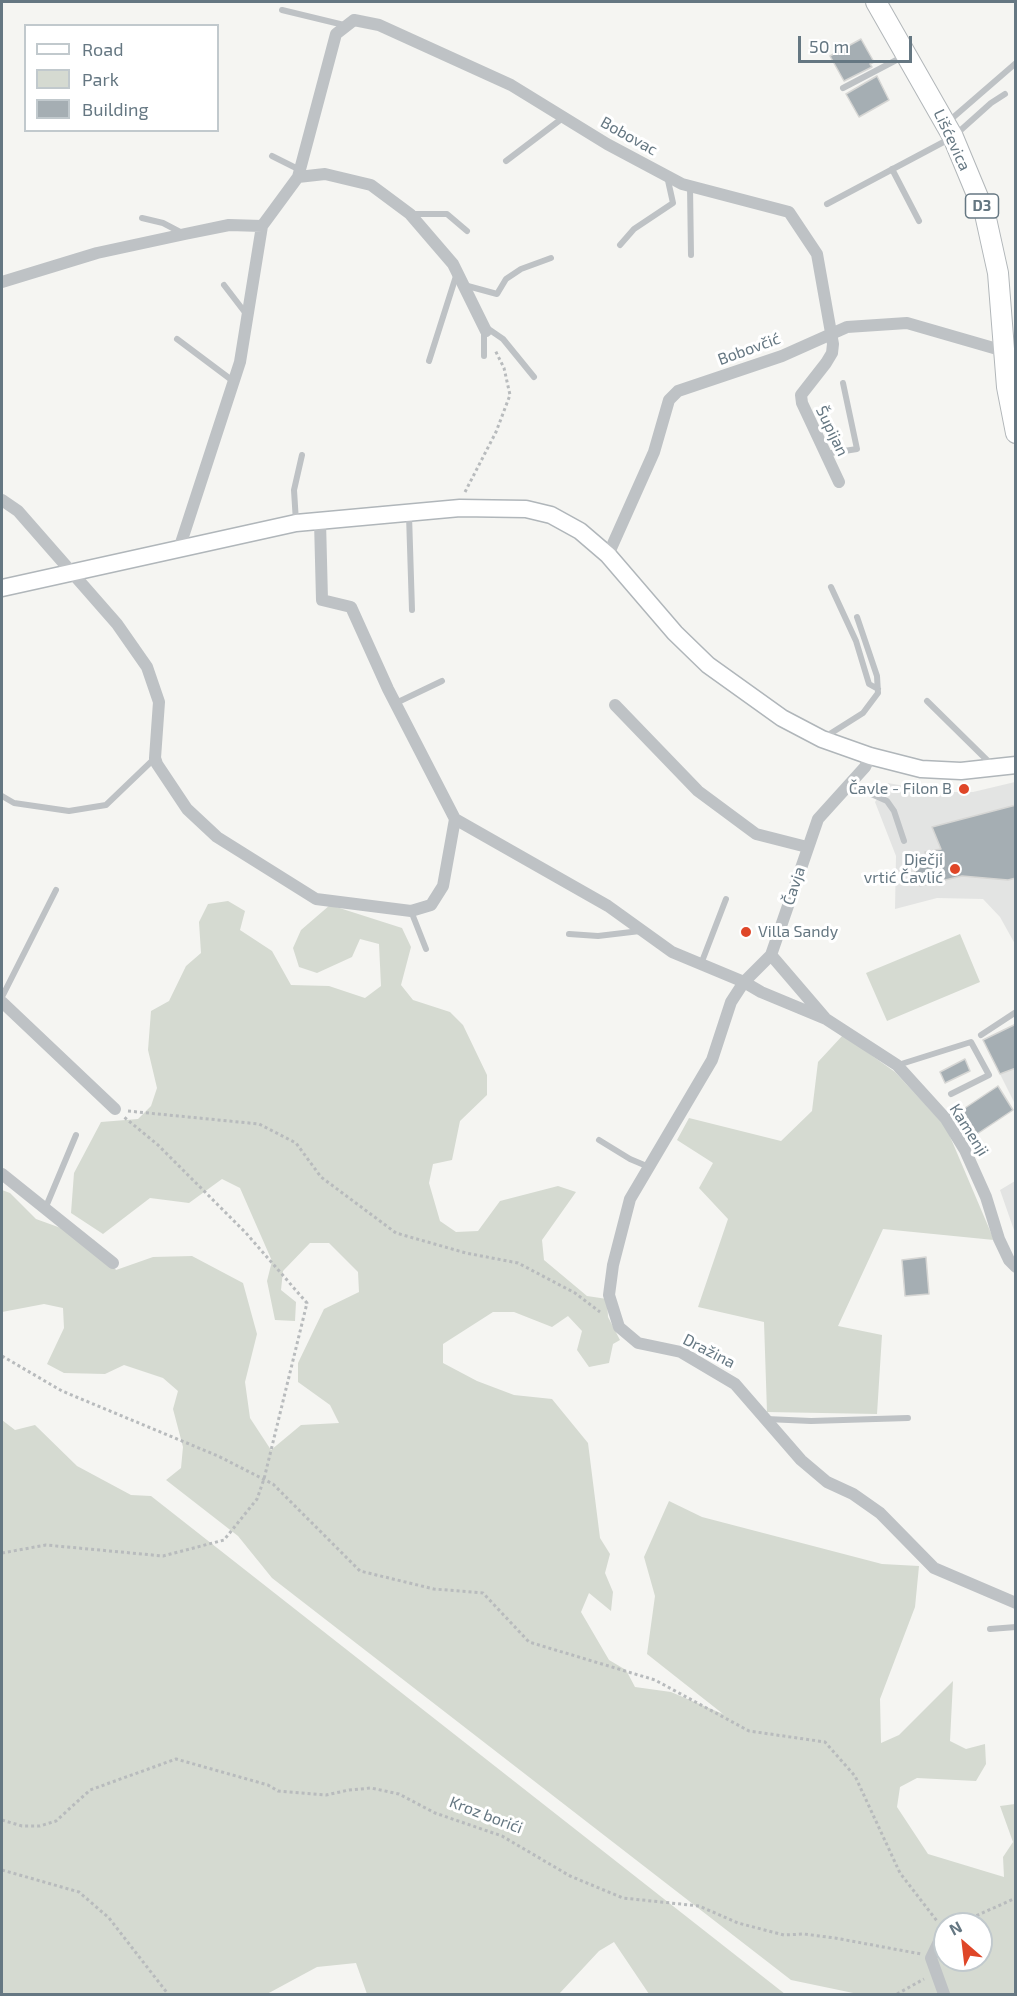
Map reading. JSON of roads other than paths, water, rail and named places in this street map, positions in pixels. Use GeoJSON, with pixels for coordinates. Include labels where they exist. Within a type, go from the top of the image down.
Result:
{"type":"FeatureCollection","features":[{"type":"Feature","properties":{"kind":"main road","name":"Lišćevica"},"geometry":{"type":"LineString","coordinates":[[876,2],[908,53],[950,130],[985,214],[1005,313],[1004,351],[1016,432]]}},
{"type":"Feature","properties":{"kind":"main road"},"geometry":{"type":"LineString","coordinates":[[2,588],[296,523],[460,508],[526,509],[551,514],[580,531],[608,555],[668,625],[708,665],[782,718],[822,739],[870,756],[921,769],[961,771],[1016,765]]}},
{"type":"Feature","properties":{"kind":"street","name":"Bobovac"},"geometry":{"type":"LineString","coordinates":[[344,25],[354,20],[379,25],[511,85],[667,176],[690,186],[789,212],[817,254],[831,332]]}},
{"type":"Feature","properties":{"kind":"street"},"geometry":{"type":"LineString","coordinates":[[179,549],[240,362],[262,226],[299,173],[336,34],[344,25]]}},
{"type":"Feature","properties":{"kind":"street"},"geometry":{"type":"LineString","coordinates":[[299,173],[325,174],[371,185],[410,214],[457,273],[485,328]]}},
{"type":"Feature","properties":{"kind":"street"},"geometry":{"type":"LineString","coordinates":[[2,282],[97,253],[185,234],[229,225],[262,226]]}},
{"type":"Feature","properties":{"kind":"street","name":"Bobovčić"},"geometry":{"type":"LineString","coordinates":[[608,555],[654,452],[669,400],[678,391],[782,356],[831,332],[847,327],[907,323],[1004,351]]}},
{"type":"Feature","properties":{"kind":"street","name":"Šupijan"},"geometry":{"type":"LineString","coordinates":[[831,332],[832,353],[801,395],[803,412],[839,482]]}},
{"type":"Feature","properties":{"kind":"street"},"geometry":{"type":"LineString","coordinates":[[2,500],[18,511],[117,624],[147,667],[159,702],[155,758],[186,809],[217,837],[316,899],[411,911],[431,905],[443,886],[455,819]]}},
{"type":"Feature","properties":{"kind":"street"},"geometry":{"type":"LineString","coordinates":[[320,521],[322,600],[351,608],[455,819],[608,906],[672,952],[744,982],[731,1002],[712,1060],[649,1167]]}},
{"type":"Feature","properties":{"kind":"street"},"geometry":{"type":"LineString","coordinates":[[615,705],[698,791],[756,834],[807,847]]}},
{"type":"Feature","properties":{"kind":"street","name":"Čavja"},"geometry":{"type":"LineString","coordinates":[[744,982],[771,955],[818,819],[865,767],[870,756]]}},
{"type":"Feature","properties":{"kind":"street","name":"Kamenji"},"geometry":{"type":"LineString","coordinates":[[771,955],[826,1019]]}},
{"type":"Feature","properties":{"kind":"street","name":"Kamenji"},"geometry":{"type":"LineString","coordinates":[[744,982],[761,992],[826,1019],[897,1065],[946,1119],[965,1150],[986,1197],[999,1239],[1009,1260],[1016,1267]]}},
{"type":"Feature","properties":{"kind":"street"},"geometry":{"type":"LineString","coordinates":[[2,1002],[115,1109]]}},
{"type":"Feature","properties":{"kind":"street","name":"Dražina"},"geometry":{"type":"LineString","coordinates":[[649,1167],[630,1199],[613,1265],[609,1296],[619,1328],[639,1343],[681,1352],[735,1384],[801,1460],[827,1482],[853,1494],[880,1513],[934,1568],[1016,1604]]}},
{"type":"Feature","properties":{"kind":"street"},"geometry":{"type":"LineString","coordinates":[[2,1174],[112,1263]]}},
{"type":"Feature","properties":{"kind":"street"},"geometry":{"type":"LineString","coordinates":[[936,1972],[944,1995]]}},
{"type":"Feature","properties":{"kind":"lane"},"geometry":{"type":"LineString","coordinates":[[282,10],[344,25]]}},
{"type":"Feature","properties":{"kind":"lane"},"geometry":{"type":"LineString","coordinates":[[843,88],[908,53]]}},
{"type":"Feature","properties":{"kind":"lane"},"geometry":{"type":"LineString","coordinates":[[950,130],[1016,63]]}},
{"type":"Feature","properties":{"kind":"lane"},"geometry":{"type":"LineString","coordinates":[[827,204],[892,169],[1005,94]]}},
{"type":"Feature","properties":{"kind":"lane"},"geometry":{"type":"LineString","coordinates":[[506,161],[564,117]]}},
{"type":"Feature","properties":{"kind":"lane"},"geometry":{"type":"LineString","coordinates":[[272,156],[299,173]]}},
{"type":"Feature","properties":{"kind":"lane"},"geometry":{"type":"LineString","coordinates":[[892,169],[919,220]]}},
{"type":"Feature","properties":{"kind":"lane"},"geometry":{"type":"LineString","coordinates":[[620,245],[643,223],[673,203],[667,176]]}},
{"type":"Feature","properties":{"kind":"lane"},"geometry":{"type":"LineString","coordinates":[[690,186],[691,255]]}},
{"type":"Feature","properties":{"kind":"lane"},"geometry":{"type":"LineString","coordinates":[[410,214],[447,214],[467,231]]}},
{"type":"Feature","properties":{"kind":"lane"},"geometry":{"type":"LineString","coordinates":[[142,218],[163,223],[185,234]]}},
{"type":"Feature","properties":{"kind":"lane"},"geometry":{"type":"LineString","coordinates":[[463,285],[497,294],[506,279],[521,269],[551,258]]}},
{"type":"Feature","properties":{"kind":"lane"},"geometry":{"type":"LineString","coordinates":[[429,361],[457,273]]}},
{"type":"Feature","properties":{"kind":"lane"},"geometry":{"type":"LineString","coordinates":[[224,285],[247,316]]}},
{"type":"Feature","properties":{"kind":"lane"},"geometry":{"type":"LineString","coordinates":[[484,356],[485,328],[503,339],[534,377]]}},
{"type":"Feature","properties":{"kind":"lane"},"geometry":{"type":"LineString","coordinates":[[177,339],[233,381]]}},
{"type":"Feature","properties":{"kind":"lane"},"geometry":{"type":"LineString","coordinates":[[825,454],[857,449],[843,383]]}},
{"type":"Feature","properties":{"kind":"lane"},"geometry":{"type":"LineString","coordinates":[[296,523],[294,490],[302,455]]}},
{"type":"Feature","properties":{"kind":"lane"},"geometry":{"type":"LineString","coordinates":[[409,513],[412,610]]}},
{"type":"Feature","properties":{"kind":"lane"},"geometry":{"type":"LineString","coordinates":[[831,587],[855,641],[869,684],[878,689]]}},
{"type":"Feature","properties":{"kind":"lane"},"geometry":{"type":"LineString","coordinates":[[822,739],[863,713],[873,702],[878,689],[877,676],[857,617]]}},
{"type":"Feature","properties":{"kind":"lane"},"geometry":{"type":"LineString","coordinates":[[396,703],[442,681]]}},
{"type":"Feature","properties":{"kind":"lane"},"geometry":{"type":"LineString","coordinates":[[927,701],[995,768]]}},
{"type":"Feature","properties":{"kind":"lane"},"geometry":{"type":"LineString","coordinates":[[2,796],[14,803],[69,811],[105,805],[155,758]]}},
{"type":"Feature","properties":{"kind":"lane"},"geometry":{"type":"LineString","coordinates":[[848,784],[887,801],[894,811],[904,841]]}},
{"type":"Feature","properties":{"kind":"lane"},"geometry":{"type":"LineString","coordinates":[[2,997],[56,890]]}},
{"type":"Feature","properties":{"kind":"lane"},"geometry":{"type":"LineString","coordinates":[[701,964],[726,899]]}},
{"type":"Feature","properties":{"kind":"lane"},"geometry":{"type":"LineString","coordinates":[[411,911],[426,949]]}},
{"type":"Feature","properties":{"kind":"lane"},"geometry":{"type":"LineString","coordinates":[[569,934],[598,936],[642,931]]}},
{"type":"Feature","properties":{"kind":"lane"},"geometry":{"type":"LineString","coordinates":[[981,1035],[1016,1012]]}},
{"type":"Feature","properties":{"kind":"lane"},"geometry":{"type":"LineString","coordinates":[[897,1065],[971,1042],[990,1075],[951,1094]]}},
{"type":"Feature","properties":{"kind":"lane"},"geometry":{"type":"LineString","coordinates":[[45,1209],[76,1136]]}},
{"type":"Feature","properties":{"kind":"lane"},"geometry":{"type":"LineString","coordinates":[[599,1140],[630,1159],[649,1167]]}},
{"type":"Feature","properties":{"kind":"lane"},"geometry":{"type":"LineString","coordinates":[[765,1419],[811,1421],[908,1418]]}},
{"type":"Feature","properties":{"kind":"lane"},"geometry":{"type":"LineString","coordinates":[[990,1629],[1016,1627]]}},
{"type":"Feature","properties":{"kind":"place","name":"Čavle - Filon B"},"geometry":{"type":"Point","coordinates":[964,789]}},
{"type":"Feature","properties":{"kind":"place","name":"Dječji vrtić Čavlić"},"geometry":{"type":"Point","coordinates":[955,869]}},
{"type":"Feature","properties":{"kind":"place","name":"Villa Sandy"},"geometry":{"type":"Point","coordinates":[746,932]}}]}
